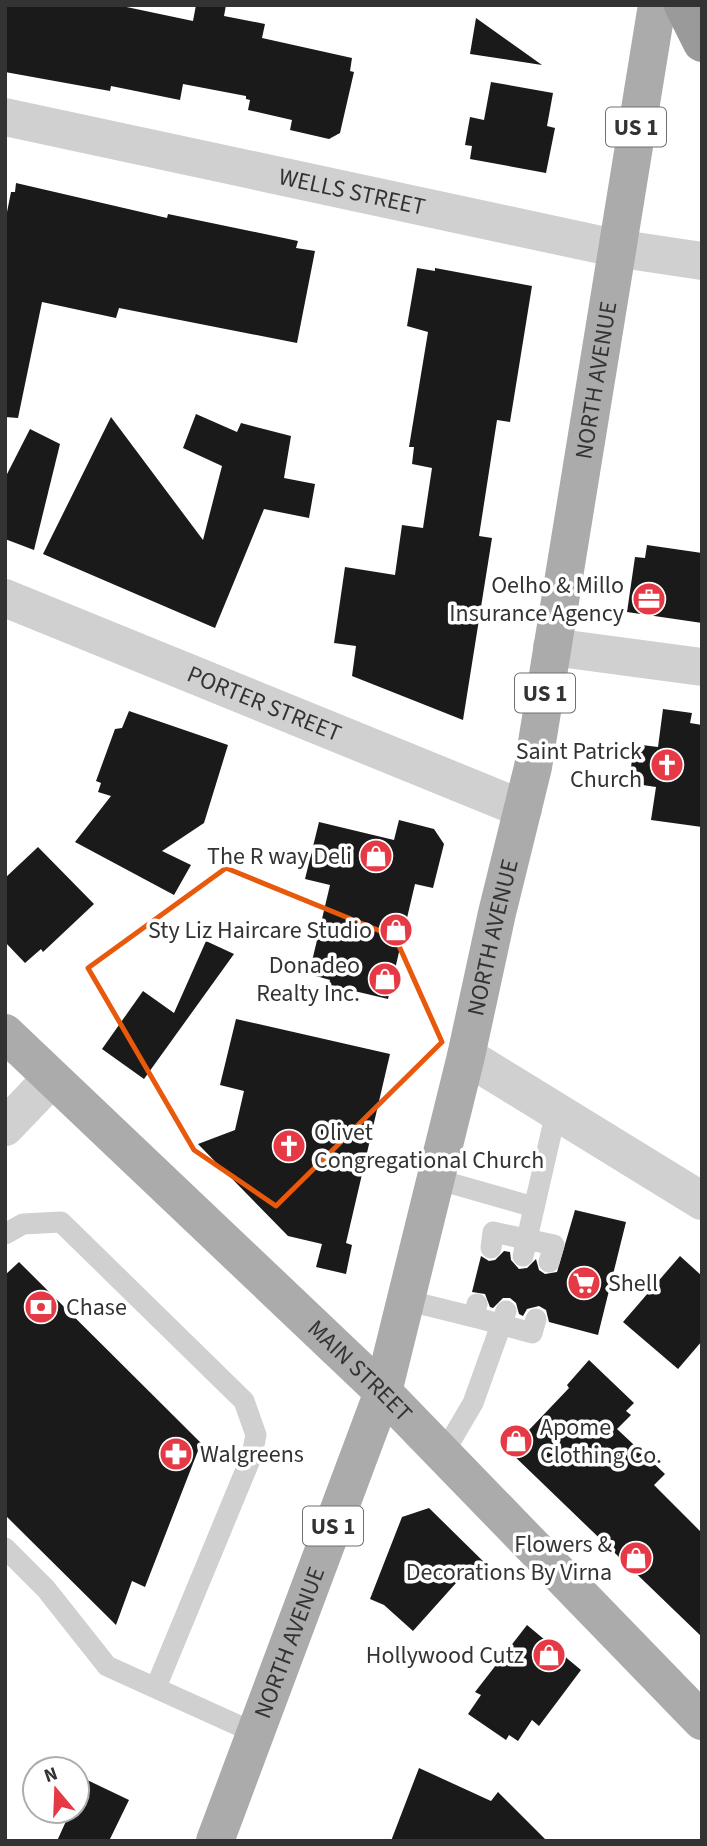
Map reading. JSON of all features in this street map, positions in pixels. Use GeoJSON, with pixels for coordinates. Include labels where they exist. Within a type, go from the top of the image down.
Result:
{"type":"FeatureCollection","features":[{"type":"Feature","properties":{"kind":"highway"},"geometry":{"type":"LineString","coordinates":[[683,5],[702,43]]}},
{"type":"Feature","properties":{"kind":"main road","name":"NORTH AVENUE"},"geometry":{"type":"LineString","coordinates":[[215,1841],[383,1392],[466,1056],[523,809],[657,5]]}},
{"type":"Feature","properties":{"kind":"main road","name":"MAIN STREET"},"geometry":{"type":"LineString","coordinates":[[5,1033],[383,1392],[702,1721]]}},
{"type":"Feature","properties":{"kind":"street","name":"WELLS STREET"},"geometry":{"type":"LineString","coordinates":[[5,117],[615,248],[702,261]]}},
{"type":"Feature","properties":{"kind":"street","name":"PORTER STREET"},"geometry":{"type":"LineString","coordinates":[[5,598],[523,809]]}},
{"type":"Feature","properties":{"kind":"street"},"geometry":{"type":"LineString","coordinates":[[552,647],[702,667]]}},
{"type":"Feature","properties":{"kind":"street"},"geometry":{"type":"LineString","coordinates":[[466,1056],[702,1201]]}},
{"type":"Feature","properties":{"kind":"street"},"geometry":{"type":"LineString","coordinates":[[5,1127],[51,1079]]}},
{"type":"Feature","properties":{"kind":"lane"},"geometry":{"type":"LineString","coordinates":[[525,1248],[556,1112]]}},
{"type":"Feature","properties":{"kind":"lane"},"geometry":{"type":"LineString","coordinates":[[436,1179],[534,1207]]}},
{"type":"Feature","properties":{"kind":"lane"},"geometry":{"type":"LineString","coordinates":[[5,1234],[23,1224],[61,1222],[244,1401],[256,1435],[252,1455],[156,1687]]}},
{"type":"Feature","properties":{"kind":"lane"},"geometry":{"type":"LineString","coordinates":[[491,1248],[493,1232],[525,1248],[554,1245],[549,1262]]}},
{"type":"Feature","properties":{"kind":"lane"},"geometry":{"type":"LineString","coordinates":[[405,1300],[504,1318],[532,1334],[536,1319]]}},
{"type":"Feature","properties":{"kind":"lane"},"geometry":{"type":"LineString","coordinates":[[443,1454],[473,1403],[504,1318]]}},
{"type":"Feature","properties":{"kind":"lane"},"geometry":{"type":"LineString","coordinates":[[5,1548],[46,1589],[107,1666],[255,1733]]}},
{"type":"Feature","properties":{"kind":"highlighted area"},"geometry":{"type":"Polygon","coordinates":[[[226,868],[395,937],[442,1042],[276,1206],[194,1150],[88,968],[226,868]]]}},
{"type":"Feature","properties":{"kind":"building"},"geometry":{"type":"Polygon","coordinates":[[[5,5],[117,5],[193,21],[196,5],[226,5],[224,16],[265,24],[262,38],[352,58],[350,71],[354,72],[340,133],[329,139],[290,130],[292,120],[248,110],[250,100],[246,99],[246,96],[183,84],[180,100],[111,86],[110,91],[5,72],[5,5]]]}},
{"type":"Feature","properties":{"kind":"building"},"geometry":{"type":"Polygon","coordinates":[[[476,18],[542,65],[470,54],[476,18]]]}},
{"type":"Feature","properties":{"kind":"building"},"geometry":{"type":"Polygon","coordinates":[[[491,82],[553,93],[547,126],[555,128],[546,173],[470,159],[472,146],[465,145],[470,117],[484,120],[491,82]]]}},
{"type":"Feature","properties":{"kind":"building"},"geometry":{"type":"Polygon","coordinates":[[[16,183],[167,218],[168,214],[298,241],[296,248],[315,251],[297,343],[119,308],[116,318],[42,302],[18,418],[5,417],[5,222],[11,192],[15,192],[16,183]]]}},
{"type":"Feature","properties":{"kind":"building"},"geometry":{"type":"Polygon","coordinates":[[[417,268],[435,271],[435,268],[532,286],[510,422],[497,420],[479,536],[492,538],[463,720],[352,676],[356,646],[334,643],[345,567],[395,575],[402,525],[423,528],[432,468],[412,464],[414,447],[409,447],[428,332],[407,326],[417,268]]]}},
{"type":"Feature","properties":{"kind":"building"},"geometry":{"type":"Polygon","coordinates":[[[196,414],[237,432],[241,423],[291,436],[284,478],[315,484],[309,518],[264,509],[215,628],[43,554],[111,417],[203,540],[222,466],[183,448],[196,414]]]}},
{"type":"Feature","properties":{"kind":"building"},"geometry":{"type":"Polygon","coordinates":[[[30,429],[60,444],[34,550],[5,539],[5,478],[30,429]]]}},
{"type":"Feature","properties":{"kind":"building"},"geometry":{"type":"Polygon","coordinates":[[[647,545],[702,553],[702,623],[627,612],[635,557],[645,558],[647,545]]]}},
{"type":"Feature","properties":{"kind":"building","name":"Saint Patrick Church"},"geometry":{"type":"Polygon","coordinates":[[[663,709],[692,713],[690,723],[702,725],[702,827],[651,820],[656,787],[629,783],[634,744],[658,747],[663,709]]]}},
{"type":"Feature","properties":{"kind":"building"},"geometry":{"type":"Polygon","coordinates":[[[129,711],[228,745],[204,823],[162,851],[191,865],[174,895],[75,842],[111,796],[98,792],[101,783],[96,781],[115,729],[122,728],[129,711]]]}},
{"type":"Feature","properties":{"kind":"building"},"geometry":{"type":"Polygon","coordinates":[[[399,820],[434,829],[444,844],[433,888],[415,884],[388,999],[329,985],[330,980],[309,974],[330,885],[305,879],[319,822],[394,840],[399,820]]]}},
{"type":"Feature","properties":{"kind":"building"},"geometry":{"type":"Polygon","coordinates":[[[38,847],[94,904],[43,952],[41,949],[25,963],[5,942],[5,878],[38,847]]]}},
{"type":"Feature","properties":{"kind":"building"},"geometry":{"type":"Polygon","coordinates":[[[206,941],[234,954],[144,1079],[102,1049],[143,991],[174,1013],[206,941]]]}},
{"type":"Feature","properties":{"kind":"building","name":"Olivet Congregational Church"},"geometry":{"type":"Polygon","coordinates":[[[236,1019],[390,1054],[346,1243],[352,1245],[346,1274],[316,1267],[322,1244],[288,1236],[198,1144],[235,1130],[244,1091],[220,1085],[236,1019]]]}},
{"type":"Feature","properties":{"kind":"building"},"geometry":{"type":"Polygon","coordinates":[[[575,1210],[626,1222],[598,1335],[549,1322],[546,1310],[539,1306],[527,1309],[523,1316],[510,1298],[503,1298],[493,1308],[490,1307],[485,1294],[472,1292],[481,1256],[489,1261],[495,1260],[504,1251],[510,1252],[511,1260],[519,1269],[527,1268],[536,1259],[539,1270],[545,1274],[557,1272],[575,1210]]]}},
{"type":"Feature","properties":{"kind":"building"},"geometry":{"type":"Polygon","coordinates":[[[680,1256],[702,1276],[702,1341],[678,1369],[623,1322],[680,1256]]]}},
{"type":"Feature","properties":{"kind":"building"},"geometry":{"type":"Polygon","coordinates":[[[19,1262],[201,1443],[145,1587],[132,1581],[116,1625],[5,1515],[5,1275],[19,1262]]]}},
{"type":"Feature","properties":{"kind":"building"},"geometry":{"type":"Polygon","coordinates":[[[589,1360],[634,1403],[626,1411],[631,1415],[617,1429],[665,1474],[654,1485],[702,1533],[702,1637],[509,1451],[569,1388],[567,1385],[589,1360]]]}},
{"type":"Feature","properties":{"kind":"building"},"geometry":{"type":"Polygon","coordinates":[[[429,1508],[489,1567],[465,1573],[413,1631],[384,1605],[370,1599],[402,1517],[429,1508]]]}},
{"type":"Feature","properties":{"kind":"building"},"geometry":{"type":"Polygon","coordinates":[[[527,1625],[581,1670],[539,1726],[532,1720],[518,1741],[509,1735],[506,1740],[468,1714],[481,1695],[475,1692],[527,1625]]]}},
{"type":"Feature","properties":{"kind":"building"},"geometry":{"type":"Polygon","coordinates":[[[419,1768],[491,1801],[498,1792],[547,1841],[391,1841],[419,1768]]]}},
{"type":"Feature","properties":{"kind":"building"},"geometry":{"type":"Polygon","coordinates":[[[91,1782],[129,1800],[109,1841],[57,1841],[64,1825],[91,1825],[91,1782]]]}},
{"type":"Feature","properties":{"kind":"place","name":"Oelho & Millo Insurance Agency"},"geometry":{"type":"Point","coordinates":[649,599]}},
{"type":"Feature","properties":{"kind":"place","name":"Saint Patrick Church"},"geometry":{"type":"Point","coordinates":[667,765]}},
{"type":"Feature","properties":{"kind":"place","name":"The R way Deli"},"geometry":{"type":"Point","coordinates":[376,856]}},
{"type":"Feature","properties":{"kind":"place","name":"Sty Liz Haircare Studio"},"geometry":{"type":"Point","coordinates":[396,930]}},
{"type":"Feature","properties":{"kind":"place","name":"Donadeo Realty Inc."},"geometry":{"type":"Point","coordinates":[385,979]}},
{"type":"Feature","properties":{"kind":"place","name":"Olivet Congregational Church"},"geometry":{"type":"Point","coordinates":[289,1146]}},
{"type":"Feature","properties":{"kind":"place","name":"Shell"},"geometry":{"type":"Point","coordinates":[584,1283]}},
{"type":"Feature","properties":{"kind":"place","name":"Chase"},"geometry":{"type":"Point","coordinates":[41,1307]}},
{"type":"Feature","properties":{"kind":"place","name":"Apome Clothing Co."},"geometry":{"type":"Point","coordinates":[516,1441]}},
{"type":"Feature","properties":{"kind":"place","name":"Walgreens"},"geometry":{"type":"Point","coordinates":[176,1454]}},
{"type":"Feature","properties":{"kind":"place","name":"Flowers & Decorations By Virna"},"geometry":{"type":"Point","coordinates":[636,1558]}},
{"type":"Feature","properties":{"kind":"place","name":"Hollywood Cutz"},"geometry":{"type":"Point","coordinates":[549,1655]}}]}
